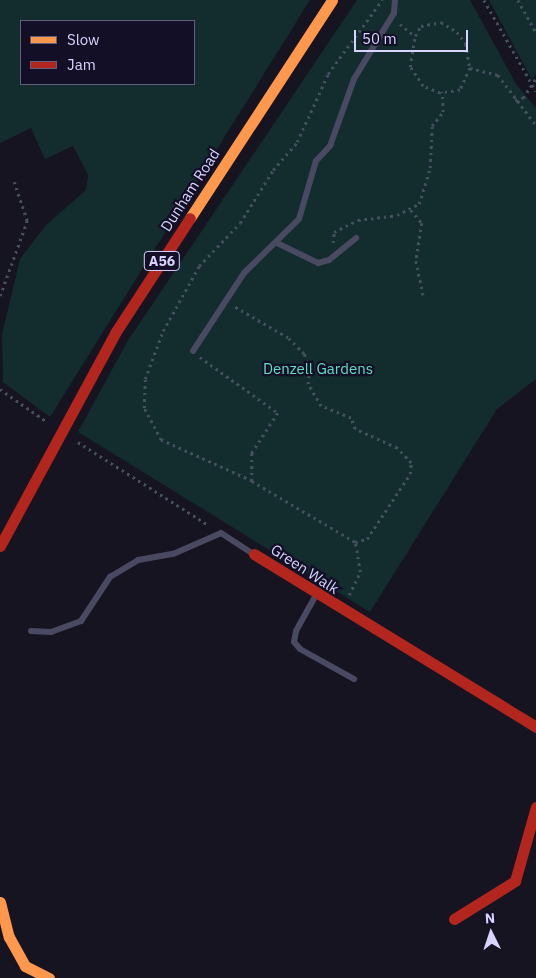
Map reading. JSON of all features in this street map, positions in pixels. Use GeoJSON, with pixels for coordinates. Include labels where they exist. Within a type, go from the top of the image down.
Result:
{"type":"FeatureCollection","features":[{"type":"Feature","properties":{"kind":"main road","name":"Dunham Road"},"geometry":{"type":"LineString","coordinates":[[0,546],[115,333],[332,0]]}},
{"type":"Feature","properties":{"kind":"main road","name":"Dunham Road"},"geometry":{"type":"LineString","coordinates":[[0,553],[8,532]]}},
{"type":"Feature","properties":{"kind":"main road","name":"Green Walk"},"geometry":{"type":"LineString","coordinates":[[254,554],[316,595],[536,726]]}},
{"type":"Feature","properties":{"kind":"main road"},"geometry":{"type":"LineString","coordinates":[[454,919],[490,900],[515,881],[536,807]]}},
{"type":"Feature","properties":{"kind":"main road"},"geometry":{"type":"LineString","coordinates":[[0,902],[9,938],[26,966],[49,978]]}},
{"type":"Feature","properties":{"kind":"lane"},"geometry":{"type":"LineString","coordinates":[[193,351],[228,303],[244,273],[277,243],[299,219],[316,161],[330,146],[354,79],[392,17],[394,0]]}},
{"type":"Feature","properties":{"kind":"lane"},"geometry":{"type":"LineString","coordinates":[[277,243],[318,263],[339,252],[356,238]]}},
{"type":"Feature","properties":{"kind":"lane"},"geometry":{"type":"LineString","coordinates":[[32,630],[51,632],[81,621],[110,577],[122,567],[154,555],[173,554],[221,533]]}},
{"type":"Feature","properties":{"kind":"lane","name":"Green Walk"},"geometry":{"type":"LineString","coordinates":[[221,533],[254,554]]}},
{"type":"Feature","properties":{"kind":"lane"},"geometry":{"type":"LineString","coordinates":[[316,595],[296,631],[294,642],[300,649],[354,678]]}},
{"type":"Feature","properties":{"kind":"lane"},"geometry":{"type":"LineString","coordinates":[[380,634],[386,621]]}},
{"type":"Feature","properties":{"kind":"path"},"geometry":{"type":"LineString","coordinates":[[228,303],[288,338],[304,354],[309,369],[308,384],[321,406],[351,418],[355,429],[397,448],[411,463],[410,474],[367,538],[355,542],[252,481],[161,440],[144,408],[146,379],[163,331],[199,266],[240,223],[273,170],[297,142],[328,74],[382,0]]}},
{"type":"Feature","properties":{"kind":"path"},"geometry":{"type":"LineString","coordinates":[[484,0],[536,91]]}},
{"type":"Feature","properties":{"kind":"path"},"geometry":{"type":"LineString","coordinates":[[518,0],[536,33]]}},
{"type":"Feature","properties":{"kind":"path"},"geometry":{"type":"LineString","coordinates":[[392,17],[415,36]]}},
{"type":"Feature","properties":{"kind":"path"},"geometry":{"type":"LineString","coordinates":[[441,22],[457,32],[466,44],[470,68],[460,90],[442,92],[423,86],[410,68],[415,36],[421,26],[441,22]]}},
{"type":"Feature","properties":{"kind":"path"},"geometry":{"type":"LineString","coordinates":[[470,68],[498,75],[515,100],[536,125]]}},
{"type":"Feature","properties":{"kind":"path"},"geometry":{"type":"LineString","coordinates":[[515,100],[523,98],[536,78]]}},
{"type":"Feature","properties":{"kind":"path"},"geometry":{"type":"LineString","coordinates":[[339,252],[330,239],[334,232],[358,220],[410,210],[425,193],[432,126],[443,112],[442,92]]}},
{"type":"Feature","properties":{"kind":"path"},"geometry":{"type":"LineString","coordinates":[[0,296],[27,221],[14,182]]}},
{"type":"Feature","properties":{"kind":"path"},"geometry":{"type":"LineString","coordinates":[[410,210],[422,223],[416,261],[423,295]]}},
{"type":"Feature","properties":{"kind":"path"},"geometry":{"type":"LineString","coordinates":[[193,351],[278,413],[252,453],[252,481]]}},
{"type":"Feature","properties":{"kind":"path"},"geometry":{"type":"LineString","coordinates":[[0,389],[61,431],[221,533]]}},
{"type":"Feature","properties":{"kind":"path"},"geometry":{"type":"LineString","coordinates":[[342,610],[360,572],[355,542]]}},
{"type":"Feature","properties":{"kind":"green space"},"geometry":{"type":"Polygon","coordinates":[[[0,0],[310,0],[50,417],[3,382],[2,334],[20,259],[46,225],[86,190],[88,175],[73,146],[45,159],[31,128],[0,143],[0,0]]]}},
{"type":"Feature","properties":{"kind":"green space","name":"Denzell Gardens"},"geometry":{"type":"Polygon","coordinates":[[[357,0],[470,0],[516,84],[536,108],[536,379],[497,409],[370,612],[78,432],[127,342],[357,0]]]}},
{"type":"Feature","properties":{"kind":"green space"},"geometry":{"type":"Polygon","coordinates":[[[489,0],[536,0],[536,74],[532,80],[489,0]]]}},
{"type":"Feature","properties":{"kind":"traffic: slow"},"geometry":{"type":"LineString","coordinates":[[190,218],[332,0]]}},
{"type":"Feature","properties":{"kind":"traffic: slow"},"geometry":{"type":"LineString","coordinates":[[0,902],[9,937],[25,966],[49,978]]}},
{"type":"Feature","properties":{"kind":"traffic: jam"},"geometry":{"type":"LineString","coordinates":[[0,546],[115,333],[190,218]]}},
{"type":"Feature","properties":{"kind":"traffic: jam"},"geometry":{"type":"LineString","coordinates":[[254,554],[536,727]]}},
{"type":"Feature","properties":{"kind":"traffic: jam"},"geometry":{"type":"LineString","coordinates":[[454,919],[515,881],[536,807]]}}]}
